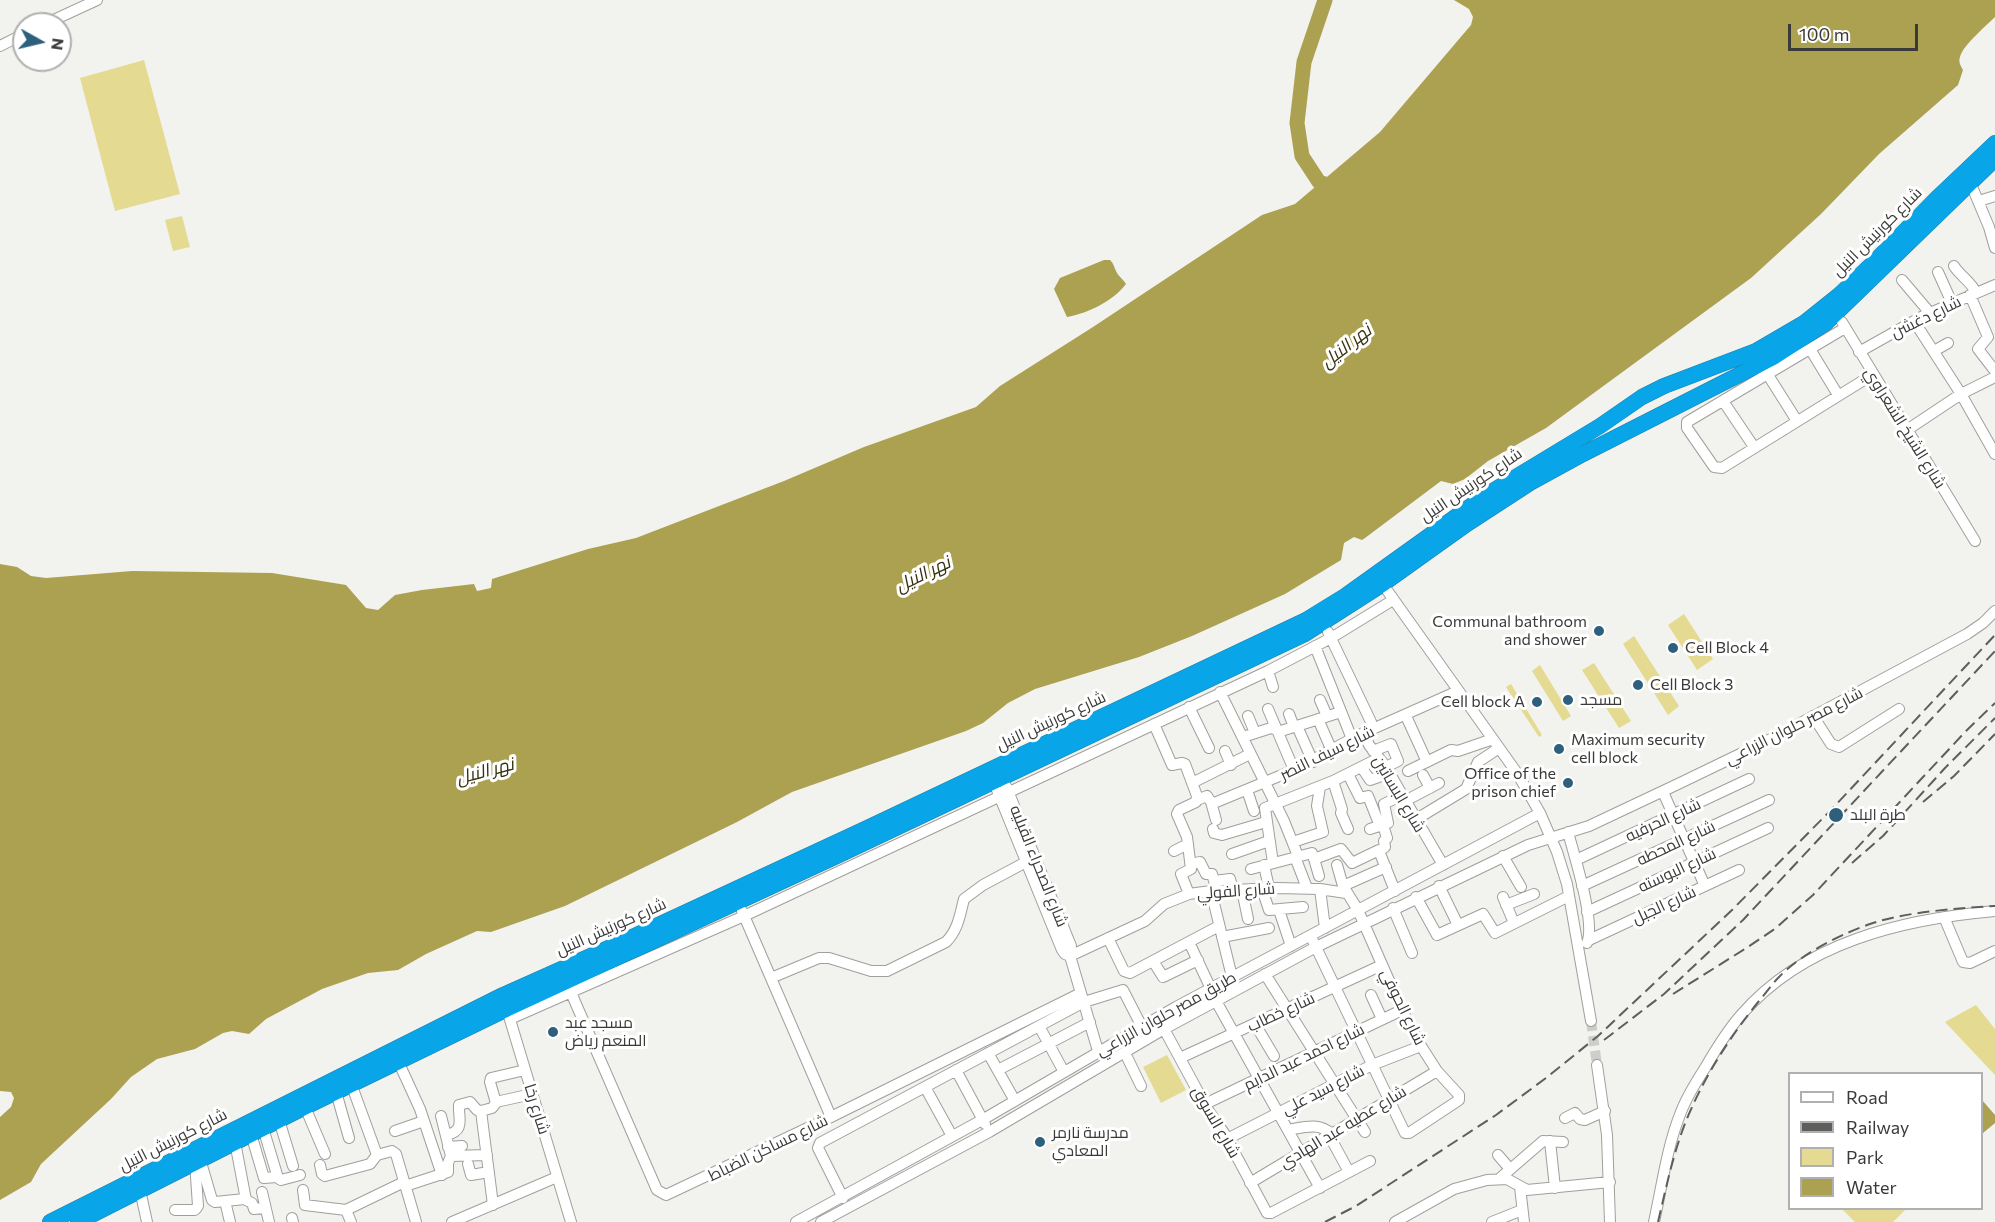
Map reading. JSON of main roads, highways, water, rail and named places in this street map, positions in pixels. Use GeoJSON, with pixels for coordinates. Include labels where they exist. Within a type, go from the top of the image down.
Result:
{"type":"FeatureCollection","features":[{"type":"Feature","properties":{"kind":"highway","name":"شارع كورنيش النيل"},"geometry":{"type":"LineString","coordinates":[[50,1222],[349,1078],[506,1008],[569,987],[617,951],[741,909],[998,779],[1293,641],[1323,624],[1486,495],[1600,426],[1634,402],[1664,386],[1756,351],[1816,314],[1873,263],[1995,143]]}},
{"type":"Feature","properties":{"kind":"highway","name":"شارع كورنيش النيل"},"geometry":{"type":"LineString","coordinates":[[78,1222],[336,1092],[349,1078],[398,1062],[617,951],[1277,634],[1380,579],[1530,483],[1774,357],[1837,314],[1995,159]]}},
{"type":"Feature","properties":{"kind":"highway"},"geometry":{"type":"LineString","coordinates":[[1634,402],[1646,407],[1648,416],[1661,414],[1664,386]]}},
{"type":"Feature","properties":{"kind":"water","name":"نهر النيل"},"geometry":{"type":"Polygon","coordinates":[[[1454,0],[1995,0],[1995,17],[1962,52],[1959,61],[1963,70],[1958,85],[1879,154],[1821,214],[1751,278],[1546,428],[1488,461],[1465,479],[1453,484],[1441,481],[1362,540],[1354,537],[1344,543],[1341,560],[1285,594],[1139,657],[1035,689],[1008,703],[983,723],[966,731],[792,792],[737,822],[565,906],[491,932],[477,931],[426,954],[398,970],[368,973],[322,989],[266,1019],[249,1034],[232,1031],[223,1033],[195,1049],[157,1059],[131,1077],[111,1099],[41,1164],[31,1182],[0,1200],[0,1117],[11,1107],[14,1098],[11,1092],[0,1091],[0,564],[17,567],[31,576],[46,578],[132,571],[272,573],[346,585],[366,608],[378,610],[395,595],[474,584],[477,591],[491,588],[492,579],[588,549],[636,538],[784,481],[864,447],[976,407],[1000,386],[1262,215],[1295,204],[1380,132],[1471,25],[1473,17],[1469,9],[1454,0]]]}},
{"type":"Feature","properties":{"kind":"water"},"geometry":{"type":"Polygon","coordinates":[[[1104,260],[1110,260],[1126,284],[1099,306],[1067,317],[1054,289],[1060,278],[1104,260]]]}},
{"type":"Feature","properties":{"kind":"water"},"geometry":{"type":"Polygon","coordinates":[[[1983,1101],[1995,1115],[1995,1123],[1983,1133],[1983,1101]]]}},
{"type":"Feature","properties":{"kind":"waterway"},"geometry":{"type":"LineString","coordinates":[[1325,0],[1304,62],[1297,123],[1302,156],[1319,182],[1337,188]]}},
{"type":"Feature","properties":{"kind":"tunnel"},"geometry":{"type":"LineString","coordinates":[[1591,1021],[1597,1065]]}},
{"type":"Feature","properties":{"kind":"railway"},"geometry":{"type":"LineString","coordinates":[[1325,1222],[1356,1206],[1496,1115],[1598,1036],[1732,910],[1830,811],[1995,635]]}},
{"type":"Feature","properties":{"kind":"railway"},"geometry":{"type":"LineString","coordinates":[[1604,1040],[1664,994],[1743,920],[1995,651]]}},
{"type":"Feature","properties":{"kind":"railway"},"geometry":{"type":"LineString","coordinates":[[1673,994],[1776,928],[1813,895],[1995,703]]}},
{"type":"Feature","properties":{"kind":"railway"},"geometry":{"type":"LineString","coordinates":[[1852,863],[1883,836],[1945,768],[1995,718]]}},
{"type":"Feature","properties":{"kind":"railway"},"geometry":{"type":"LineString","coordinates":[[1923,802],[1954,776],[1995,734]]}},
{"type":"Feature","properties":{"kind":"railway"},"geometry":{"type":"LineString","coordinates":[[1658,1222],[1677,1146],[1701,1089],[1737,1029],[1788,968],[1823,945],[1849,932],[1886,919],[1950,909],[1995,906]]}},
{"type":"Feature","properties":{"kind":"place","name":"Communal bathroom and shower"},"geometry":{"type":"Point","coordinates":[1599,631]}},
{"type":"Feature","properties":{"kind":"place","name":"Cell Block 4"},"geometry":{"type":"Point","coordinates":[1673,648]}},
{"type":"Feature","properties":{"kind":"place","name":"Cell Block 3"},"geometry":{"type":"Point","coordinates":[1638,685]}},
{"type":"Feature","properties":{"kind":"place","name":"مسجد"},"geometry":{"type":"Point","coordinates":[1568,700]}},
{"type":"Feature","properties":{"kind":"place","name":"Cell block A"},"geometry":{"type":"Point","coordinates":[1537,702]}},
{"type":"Feature","properties":{"kind":"place","name":"Maximum security cell block"},"geometry":{"type":"Point","coordinates":[1559,749]}},
{"type":"Feature","properties":{"kind":"place","name":"Office of the prison chief"},"geometry":{"type":"Point","coordinates":[1568,783]}},
{"type":"Feature","properties":{"kind":"place","name":"طرة البلد"},"geometry":{"type":"Point","coordinates":[1836,815]}},
{"type":"Feature","properties":{"kind":"place","name":"مسجد عبد المنعم رياض"},"geometry":{"type":"Point","coordinates":[553,1032]}},
{"type":"Feature","properties":{"kind":"place","name":"مدرسة نارمر المعادي"},"geometry":{"type":"Point","coordinates":[1040,1142]}}]}
